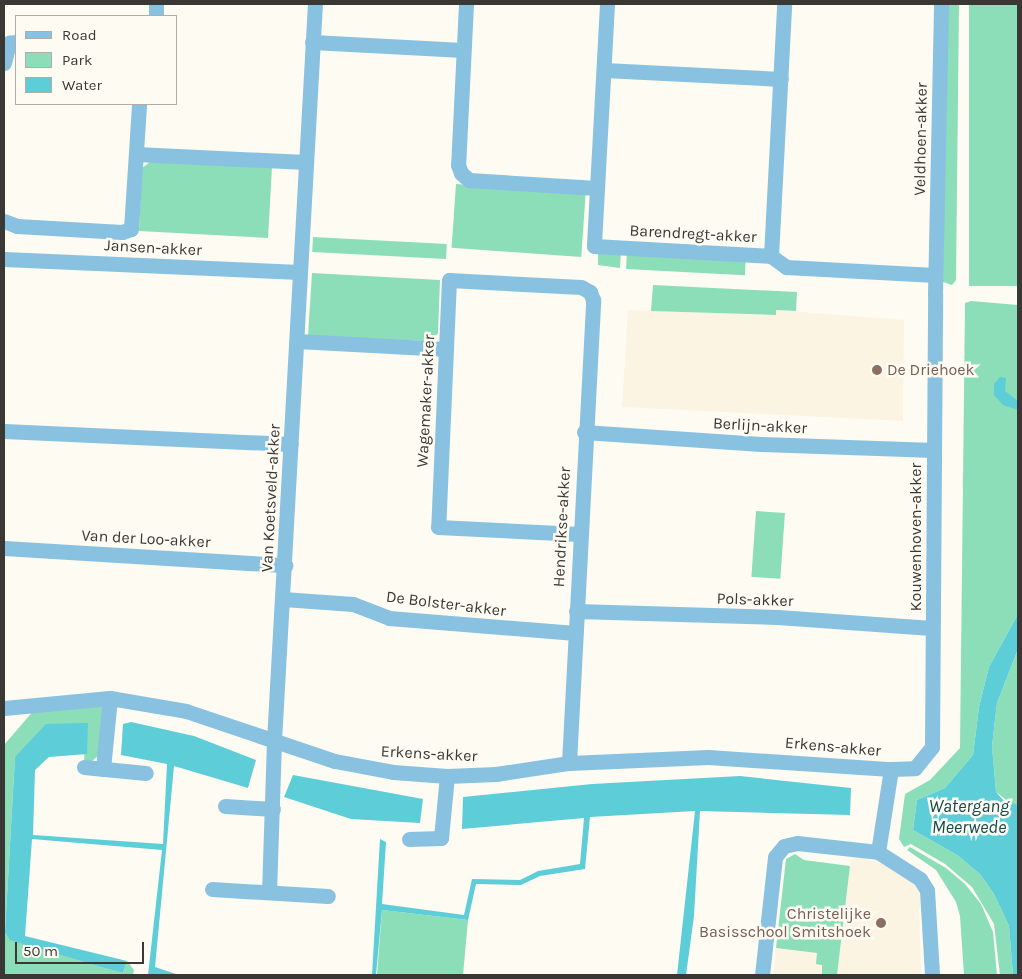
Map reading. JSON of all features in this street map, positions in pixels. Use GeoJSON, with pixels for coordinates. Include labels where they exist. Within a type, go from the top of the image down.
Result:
{"type":"FeatureCollection","features":[{"type":"Feature","properties":{"kind":"street","name":"Van Koetsveld-akker"},"geometry":{"type":"LineString","coordinates":[[269,892],[274,741],[315,4]]}},
{"type":"Feature","properties":{"kind":"street"},"geometry":{"type":"LineString","coordinates":[[466,4],[458,165],[461,173],[469,180],[597,188],[607,4]]}},
{"type":"Feature","properties":{"kind":"street"},"geometry":{"type":"LineString","coordinates":[[771,256],[784,4]]}},
{"type":"Feature","properties":{"kind":"street","name":"Veldhoen-akker"},"geometry":{"type":"LineString","coordinates":[[935,275],[940,4]]}},
{"type":"Feature","properties":{"kind":"street"},"geometry":{"type":"LineString","coordinates":[[4,63],[8,43],[15,42]]}},
{"type":"Feature","properties":{"kind":"street"},"geometry":{"type":"LineString","coordinates":[[312,42],[463,50]]}},
{"type":"Feature","properties":{"kind":"street"},"geometry":{"type":"LineString","coordinates":[[604,70],[781,80]]}},
{"type":"Feature","properties":{"kind":"street"},"geometry":{"type":"LineString","coordinates":[[4,221],[17,226],[122,232],[131,229],[139,105]]}},
{"type":"Feature","properties":{"kind":"street"},"geometry":{"type":"LineString","coordinates":[[136,154],[306,162]]}},
{"type":"Feature","properties":{"kind":"street","name":"Barendregt-akker"},"geometry":{"type":"LineString","coordinates":[[597,188],[594,246],[771,256],[786,267],[935,275]]}},
{"type":"Feature","properties":{"kind":"street","name":"Jansen-akker"},"geometry":{"type":"LineString","coordinates":[[4,259],[300,272]]}},
{"type":"Feature","properties":{"kind":"street","name":"Kouwenhoven-akker"},"geometry":{"type":"LineString","coordinates":[[891,770],[915,768],[932,747],[935,275]]}},
{"type":"Feature","properties":{"kind":"street","name":"Wagemaker-akker"},"geometry":{"type":"LineString","coordinates":[[579,534],[438,527],[448,280],[581,287],[590,292]]}},
{"type":"Feature","properties":{"kind":"street","name":"Hendrikse-akker"},"geometry":{"type":"LineString","coordinates":[[569,764],[584,432],[593,300],[590,292]]}},
{"type":"Feature","properties":{"kind":"street"},"geometry":{"type":"LineString","coordinates":[[297,341],[446,349]]}},
{"type":"Feature","properties":{"kind":"street"},"geometry":{"type":"LineString","coordinates":[[4,431],[291,444]]}},
{"type":"Feature","properties":{"kind":"street","name":"Berlijn-akker"},"geometry":{"type":"LineString","coordinates":[[584,432],[761,444],[934,450]]}},
{"type":"Feature","properties":{"kind":"street","name":"Van der Loo-akker"},"geometry":{"type":"LineString","coordinates":[[4,548],[285,565]]}},
{"type":"Feature","properties":{"kind":"street","name":"De Bolster-akker"},"geometry":{"type":"LineString","coordinates":[[283,599],[353,604],[389,618],[575,633]]}},
{"type":"Feature","properties":{"kind":"street","name":"Pols-akker"},"geometry":{"type":"LineString","coordinates":[[576,611],[761,616],[932,628]]}},
{"type":"Feature","properties":{"kind":"street"},"geometry":{"type":"LineString","coordinates":[[103,769],[110,698]]}},
{"type":"Feature","properties":{"kind":"street","name":"Erkens-akker"},"geometry":{"type":"LineString","coordinates":[[4,708],[110,698],[186,711],[335,762],[393,772],[447,776],[496,774],[569,764],[708,757],[891,770]]}},
{"type":"Feature","properties":{"kind":"street"},"geometry":{"type":"LineString","coordinates":[[84,768],[146,773]]}},
{"type":"Feature","properties":{"kind":"street"},"geometry":{"type":"LineString","coordinates":[[878,852],[891,770]]}},
{"type":"Feature","properties":{"kind":"street"},"geometry":{"type":"LineString","coordinates":[[409,839],[441,838],[447,776]]}},
{"type":"Feature","properties":{"kind":"street"},"geometry":{"type":"LineString","coordinates":[[224,806],[273,809]]}},
{"type":"Feature","properties":{"kind":"street"},"geometry":{"type":"LineString","coordinates":[[762,975],[775,857],[784,846],[797,843],[878,852],[920,878],[927,890],[932,975]]}},
{"type":"Feature","properties":{"kind":"street"},"geometry":{"type":"LineString","coordinates":[[212,889],[328,896]]}},
{"type":"Feature","properties":{"kind":"shaded area"},"geometry":{"type":"Polygon","coordinates":[[[628,310],[775,315],[776,310],[904,320],[903,421],[622,407],[628,310]]]}},
{"type":"Feature","properties":{"kind":"shaded area","name":"Christelijke Basisschool Smitshoek"},"geometry":{"type":"Polygon","coordinates":[[[859,857],[892,867],[917,884],[923,895],[923,907],[919,908],[921,975],[837,975],[851,860],[859,857]]]}},
{"type":"Feature","properties":{"kind":"shaded area","name":"Christelijke Basisschool Smitshoek"},"geometry":{"type":"Polygon","coordinates":[[[776,948],[817,953],[822,965],[822,975],[773,975],[776,948]]]}},
{"type":"Feature","properties":{"kind":"green space"},"geometry":{"type":"Polygon","coordinates":[[[946,4],[959,4],[956,280],[952,285],[940,281],[943,267],[946,4]]]}},
{"type":"Feature","properties":{"kind":"green space"},"geometry":{"type":"Polygon","coordinates":[[[969,4],[1018,4],[1018,286],[969,286],[969,4]]]}},
{"type":"Feature","properties":{"kind":"green space"},"geometry":{"type":"Polygon","coordinates":[[[150,162],[272,167],[268,238],[139,231],[142,168],[150,162]]]}},
{"type":"Feature","properties":{"kind":"green space"},"geometry":{"type":"Polygon","coordinates":[[[456,184],[586,193],[581,257],[452,248],[456,184]]]}},
{"type":"Feature","properties":{"kind":"green space"},"geometry":{"type":"Polygon","coordinates":[[[313,237],[447,244],[446,259],[312,252],[313,237]]]}},
{"type":"Feature","properties":{"kind":"green space"},"geometry":{"type":"Polygon","coordinates":[[[598,250],[621,251],[620,268],[598,265],[598,250]]]}},
{"type":"Feature","properties":{"kind":"green space"},"geometry":{"type":"Polygon","coordinates":[[[627,251],[746,257],[745,275],[626,269],[627,251]]]}},
{"type":"Feature","properties":{"kind":"green space"},"geometry":{"type":"Polygon","coordinates":[[[312,273],[440,280],[438,333],[434,339],[426,341],[308,336],[312,273]]]}},
{"type":"Feature","properties":{"kind":"green space"},"geometry":{"type":"Polygon","coordinates":[[[653,285],[797,292],[796,311],[776,310],[776,315],[651,311],[653,285]]]}},
{"type":"Feature","properties":{"kind":"green space"},"geometry":{"type":"Polygon","coordinates":[[[971,301],[1018,305],[1018,614],[989,667],[979,707],[973,755],[945,788],[917,800],[913,830],[957,855],[980,874],[994,894],[1009,926],[1013,975],[1000,975],[994,924],[972,887],[945,864],[911,844],[904,847],[899,839],[905,794],[930,780],[960,748],[965,303],[971,301]]]}},
{"type":"Feature","properties":{"kind":"green space"},"geometry":{"type":"Polygon","coordinates":[[[756,511],[785,513],[780,579],[751,577],[756,511]]]}},
{"type":"Feature","properties":{"kind":"green space"},"geometry":{"type":"Polygon","coordinates":[[[1018,649],[1018,805],[1013,805],[996,792],[992,746],[997,703],[1018,649]]]}},
{"type":"Feature","properties":{"kind":"green space"},"geometry":{"type":"Polygon","coordinates":[[[101,704],[106,713],[102,753],[92,761],[84,761],[87,723],[15,757],[5,932],[123,973],[127,961],[134,970],[133,975],[4,975],[4,745],[35,709],[101,704]]]}},
{"type":"Feature","properties":{"kind":"green space"},"geometry":{"type":"Polygon","coordinates":[[[910,847],[946,868],[965,884],[981,904],[993,932],[997,975],[964,975],[960,916],[956,902],[936,870],[907,850],[910,847]]]}},
{"type":"Feature","properties":{"kind":"green space"},"geometry":{"type":"Polygon","coordinates":[[[795,854],[804,860],[850,866],[837,975],[822,975],[822,965],[816,964],[817,953],[776,948],[786,859],[795,854]]]}},
{"type":"Feature","properties":{"kind":"green space"},"geometry":{"type":"Polygon","coordinates":[[[382,910],[468,920],[463,975],[377,975],[382,910]]]}},
{"type":"Feature","properties":{"kind":"water"},"geometry":{"type":"Polygon","coordinates":[[[1000,377],[1006,378],[1005,391],[1018,401],[1018,410],[1003,405],[994,395],[994,384],[1000,377]]]}},
{"type":"Feature","properties":{"kind":"water","name":"Watergang Meerwede"},"geometry":{"type":"Polygon","coordinates":[[[1018,614],[1018,649],[997,703],[992,746],[996,792],[1004,801],[1018,805],[1018,975],[1013,975],[1009,926],[994,894],[980,874],[957,855],[913,830],[917,800],[945,788],[973,755],[979,707],[989,667],[1018,614]]]}},
{"type":"Feature","properties":{"kind":"water"},"geometry":{"type":"Polygon","coordinates":[[[131,722],[194,736],[256,760],[248,788],[174,766],[155,967],[179,975],[148,975],[162,850],[32,839],[25,936],[127,961],[123,973],[10,940],[5,932],[15,757],[46,724],[88,723],[87,754],[49,757],[35,770],[33,835],[163,844],[167,764],[121,755],[123,724],[131,722]]]}},
{"type":"Feature","properties":{"kind":"water"},"geometry":{"type":"Polygon","coordinates":[[[293,775],[423,799],[420,823],[351,819],[284,797],[293,775]]]}},
{"type":"Feature","properties":{"kind":"water"},"geometry":{"type":"Polygon","coordinates":[[[740,776],[851,788],[850,815],[700,811],[694,916],[686,975],[677,975],[695,811],[590,817],[585,869],[540,876],[521,885],[476,884],[468,920],[382,910],[376,975],[372,975],[380,839],[386,842],[382,904],[464,915],[472,879],[520,880],[538,871],[580,864],[584,818],[462,829],[463,797],[592,784],[740,776]]]}},
{"type":"Feature","properties":{"kind":"place","name":"De Driehoek"},"geometry":{"type":"Point","coordinates":[877,370]}},
{"type":"Feature","properties":{"kind":"place","name":"Christelijke Basisschool Smitshoek"},"geometry":{"type":"Point","coordinates":[881,923]}}]}
